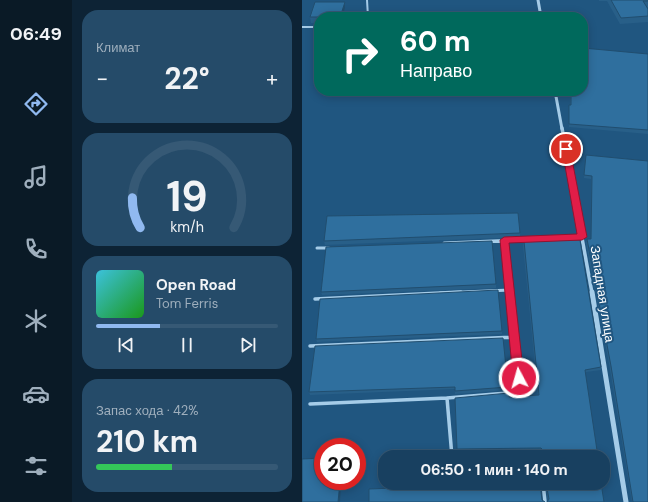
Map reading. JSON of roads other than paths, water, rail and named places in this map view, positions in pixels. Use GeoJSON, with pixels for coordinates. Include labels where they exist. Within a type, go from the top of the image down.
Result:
{"type":"FeatureCollection","features":[{"type":"Feature","properties":{"kind":"street"},"geometry":{"type":"LineString","coordinates":[[538,0],[540,12]]}},
{"type":"Feature","properties":{"kind":"street","name":"Западная улица"},"geometry":{"type":"LineString","coordinates":[[556,96],[582,237],[626,502]]}},
{"type":"Feature","properties":{"kind":"lane"},"geometry":{"type":"LineString","coordinates":[[367,0],[368,12]]}},
{"type":"Feature","properties":{"kind":"lane"},"geometry":{"type":"LineString","coordinates":[[302,27],[314,27]]}},
{"type":"Feature","properties":{"kind":"lane"},"geometry":{"type":"LineString","coordinates":[[442,243],[582,237]]}},
{"type":"Feature","properties":{"kind":"lane"},"geometry":{"type":"LineString","coordinates":[[310,404],[447,398],[520,392],[504,240]]}},
{"type":"Feature","properties":{"kind":"lane"},"geometry":{"type":"LineString","coordinates":[[317,248],[333,248]]}},
{"type":"Feature","properties":{"kind":"lane"},"geometry":{"type":"LineString","coordinates":[[315,299],[510,290]]}},
{"type":"Feature","properties":{"kind":"lane"},"geometry":{"type":"LineString","coordinates":[[310,346],[514,337]]}},
{"type":"Feature","properties":{"kind":"lane"},"geometry":{"type":"LineString","coordinates":[[447,398],[451,450]]}},
{"type":"Feature","properties":{"kind":"lane"},"geometry":{"type":"LineString","coordinates":[[543,490],[544,502]]}}]}
